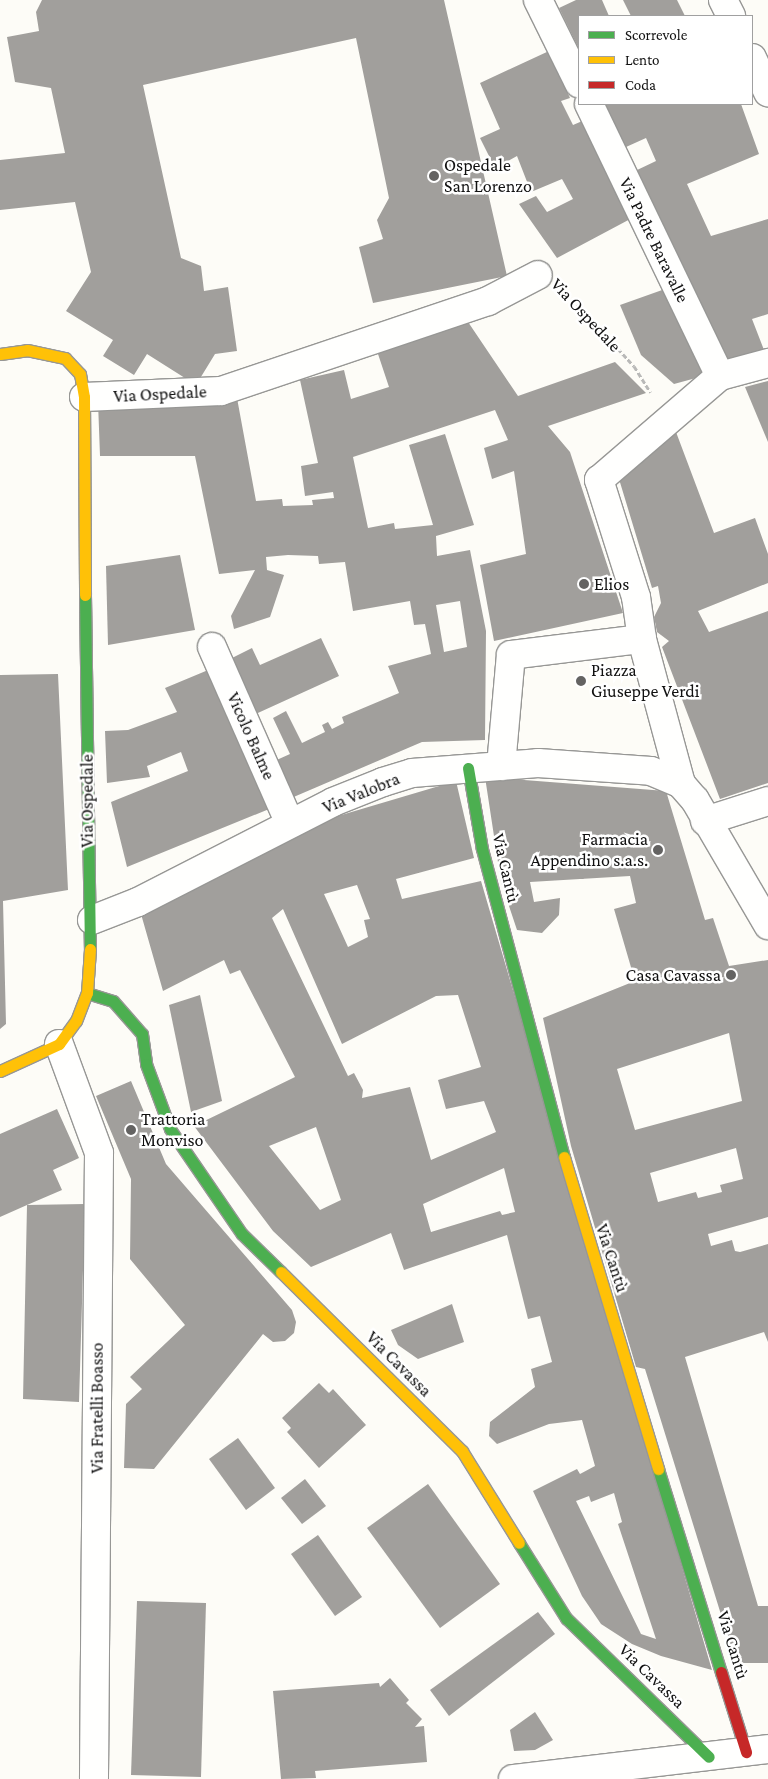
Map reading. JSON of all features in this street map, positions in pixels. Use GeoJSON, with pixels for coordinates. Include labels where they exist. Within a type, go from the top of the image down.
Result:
{"type":"FeatureCollection","features":[{"type":"Feature","properties":{"kind":"street"},"geometry":{"type":"LineString","coordinates":[[538,0],[578,81]]}},
{"type":"Feature","properties":{"kind":"street"},"geometry":{"type":"LineString","coordinates":[[723,0],[730,15]]}},
{"type":"Feature","properties":{"kind":"street"},"geometry":{"type":"LineString","coordinates":[[753,60],[768,92]]}},
{"type":"Feature","properties":{"kind":"street","name":"Via Padre Baravalle"},"geometry":{"type":"LineString","coordinates":[[589,105],[720,376]]}},
{"type":"Feature","properties":{"kind":"street","name":"Via Ospedale"},"geometry":{"type":"LineString","coordinates":[[92,920],[87,856],[84,397],[221,391],[488,301],[538,275]]}},
{"type":"Feature","properties":{"kind":"street"},"geometry":{"type":"LineString","coordinates":[[0,354],[27,350],[65,358],[80,374],[84,397]]}},
{"type":"Feature","properties":{"kind":"street"},"geometry":{"type":"LineString","coordinates":[[681,784],[642,639],[636,597],[599,480],[720,376],[768,363]]}},
{"type":"Feature","properties":{"kind":"street"},"geometry":{"type":"LineString","coordinates":[[501,766],[511,655],[642,639]]}},
{"type":"Feature","properties":{"kind":"street","name":"Vicolo Balme"},"geometry":{"type":"LineString","coordinates":[[212,647],[290,824]]}},
{"type":"Feature","properties":{"kind":"street","name":"Via Valobra"},"geometry":{"type":"LineString","coordinates":[[92,920],[138,902],[290,824],[383,782],[412,773],[538,763],[615,766],[651,770],[681,784],[695,800],[705,822],[768,925]]}},
{"type":"Feature","properties":{"kind":"street","name":"Via Cantù"},"geometry":{"type":"LineString","coordinates":[[468,768],[482,849],[581,1219],[757,1750]]}},
{"type":"Feature","properties":{"kind":"street"},"geometry":{"type":"LineString","coordinates":[[705,822],[768,801]]}},
{"type":"Feature","properties":{"kind":"street"},"geometry":{"type":"LineString","coordinates":[[0,1070],[59,1044],[76,1021],[87,993],[92,920]]}},
{"type":"Feature","properties":{"kind":"street","name":"Via Cavassa"},"geometry":{"type":"LineString","coordinates":[[87,993],[113,1001],[142,1034],[146,1064],[170,1129],[242,1234],[462,1451],[566,1618],[709,1757]]}},
{"type":"Feature","properties":{"kind":"street","name":"Via Fratelli Boasso"},"geometry":{"type":"LineString","coordinates":[[59,1044],[99,1153],[94,1779]]}},
{"type":"Feature","properties":{"kind":"street"},"geometry":{"type":"LineString","coordinates":[[513,1779],[757,1750]]}},
{"type":"Feature","properties":{"kind":"path","name":"Via Ospedale"},"geometry":{"type":"LineString","coordinates":[[538,275],[550,274],[634,366],[667,420]]}},
{"type":"Feature","properties":{"kind":"building","name":"Ospedale San Lorenzo"},"geometry":{"type":"Polygon","coordinates":[[[42,0],[444,0],[507,276],[373,303],[359,247],[383,239],[377,220],[389,198],[356,38],[143,85],[181,258],[201,266],[204,291],[228,287],[237,351],[215,354],[196,385],[147,354],[134,375],[103,356],[113,340],[66,311],[91,272],[75,202],[0,210],[0,160],[65,153],[51,88],[15,82],[7,37],[39,31],[36,12],[42,0]]]}},
{"type":"Feature","properties":{"kind":"building"},"geometry":{"type":"Polygon","coordinates":[[[576,0],[602,0],[609,15],[578,15],[578,47],[559,8],[576,0]]]}},
{"type":"Feature","properties":{"kind":"building"},"geometry":{"type":"Polygon","coordinates":[[[623,0],[677,0],[684,15],[630,15],[623,0]]]}},
{"type":"Feature","properties":{"kind":"building"},"geometry":{"type":"Polygon","coordinates":[[[549,51],[570,98],[561,101],[573,125],[587,119],[634,217],[557,258],[519,204],[536,196],[547,212],[573,199],[562,179],[531,192],[517,156],[495,168],[480,138],[500,129],[480,83],[549,51]]]}},
{"type":"Feature","properties":{"kind":"building"},"geometry":{"type":"Polygon","coordinates":[[[605,105],[741,105],[759,154],[687,184],[711,236],[768,219],[768,314],[752,319],[764,350],[728,359],[635,171],[656,161],[646,138],[626,147],[605,105]]]}},
{"type":"Feature","properties":{"kind":"building"},"geometry":{"type":"Polygon","coordinates":[[[665,289],[707,375],[674,384],[641,355],[620,305],[665,289]]]}},
{"type":"Feature","properties":{"kind":"building"},"geometry":{"type":"Polygon","coordinates":[[[464,316],[518,396],[615,362],[646,393],[548,426],[570,452],[623,613],[494,641],[480,565],[526,554],[514,471],[492,479],[484,448],[508,440],[495,410],[353,457],[368,528],[394,523],[395,529],[433,525],[409,445],[445,434],[474,525],[436,536],[437,556],[470,550],[486,631],[485,740],[422,742],[289,799],[270,763],[290,754],[273,718],[286,711],[302,743],[325,732],[322,725],[328,722],[332,729],[344,723],[342,717],[399,693],[388,666],[431,654],[425,624],[414,625],[410,601],[353,611],[345,562],[319,564],[318,556],[288,555],[266,557],[267,570],[284,575],[270,617],[234,629],[231,616],[255,570],[219,574],[195,456],[100,456],[98,402],[237,398],[256,501],[282,499],[283,506],[313,505],[312,500],[334,498],[333,492],[305,496],[301,466],[318,463],[300,380],[344,370],[351,399],[389,387],[376,348],[464,316]],[[460,601],[436,605],[444,652],[467,647],[460,601]]]}},
{"type":"Feature","properties":{"kind":"building"},"geometry":{"type":"Polygon","coordinates":[[[768,381],[768,442],[745,387],[768,381]]]}},
{"type":"Feature","properties":{"kind":"building"},"geometry":{"type":"Polygon","coordinates":[[[676,432],[714,533],[755,518],[768,554],[768,583],[698,611],[709,632],[768,611],[768,783],[720,799],[662,647],[669,641],[657,632],[654,617],[661,603],[658,586],[652,588],[619,479],[676,432]]]}},
{"type":"Feature","properties":{"kind":"building"},"geometry":{"type":"Polygon","coordinates":[[[180,555],[195,630],[108,645],[106,566],[180,555]]]}},
{"type":"Feature","properties":{"kind":"building"},"geometry":{"type":"Polygon","coordinates":[[[321,638],[339,676],[247,718],[228,660],[252,648],[260,665],[321,638]]]}},
{"type":"Feature","properties":{"kind":"building"},"geometry":{"type":"Polygon","coordinates":[[[213,668],[274,807],[127,867],[111,802],[188,771],[181,752],[147,766],[150,777],[107,783],[105,731],[128,730],[177,712],[165,688],[213,668]]]}},
{"type":"Feature","properties":{"kind":"building"},"geometry":{"type":"Polygon","coordinates":[[[58,674],[68,890],[3,901],[6,1024],[0,1029],[0,675],[58,674]]]}},
{"type":"Feature","properties":{"kind":"building"},"geometry":{"type":"Polygon","coordinates":[[[485,777],[666,791],[705,920],[713,918],[729,966],[768,960],[768,1217],[708,1234],[711,1246],[732,1240],[735,1251],[740,1252],[768,1244],[768,1342],[764,1332],[685,1357],[758,1606],[768,1606],[768,1663],[736,1663],[645,1369],[636,1367],[571,1146],[543,1018],[635,981],[614,909],[636,903],[630,876],[530,882],[534,902],[560,898],[559,915],[542,933],[517,930],[501,882],[485,777]],[[729,1033],[617,1069],[635,1130],[742,1101],[729,1033]],[[736,1148],[650,1173],[658,1202],[696,1192],[698,1198],[722,1192],[720,1185],[743,1179],[736,1148]]]}},
{"type":"Feature","properties":{"kind":"building"},"geometry":{"type":"Polygon","coordinates":[[[456,781],[474,858],[396,879],[402,899],[481,881],[712,1670],[661,1656],[632,1644],[601,1624],[582,1596],[533,1491],[577,1469],[580,1474],[595,1466],[582,1420],[549,1424],[497,1444],[489,1436],[490,1422],[535,1387],[531,1369],[552,1362],[540,1316],[528,1319],[507,1235],[404,1270],[391,1233],[311,1267],[273,1231],[194,1126],[295,1077],[240,970],[230,974],[224,960],[163,991],[141,914],[338,816],[456,781]],[[357,885],[324,894],[348,947],[368,937],[364,920],[370,919],[357,885]],[[283,909],[272,918],[348,1076],[354,1073],[363,1090],[362,1098],[410,1087],[431,1160],[496,1132],[484,1101],[446,1109],[438,1080],[481,1067],[458,995],[436,996],[342,1044],[283,909]],[[316,1127],[269,1146],[320,1210],[341,1200],[316,1127]],[[504,1168],[423,1204],[431,1232],[500,1211],[502,1215],[515,1212],[504,1168]],[[614,1493],[591,1502],[589,1496],[576,1501],[641,1634],[656,1639],[618,1524],[622,1522],[614,1493]]]}},
{"type":"Feature","properties":{"kind":"building"},"geometry":{"type":"Polygon","coordinates":[[[200,995],[222,1101],[191,1112],[169,1005],[200,995]]]}},
{"type":"Feature","properties":{"kind":"building"},"geometry":{"type":"Polygon","coordinates":[[[131,1081],[166,1164],[292,1310],[296,1322],[294,1333],[285,1341],[273,1342],[263,1334],[154,1469],[124,1468],[126,1404],[142,1389],[130,1377],[185,1325],[130,1259],[131,1179],[96,1096],[131,1081]]]}},
{"type":"Feature","properties":{"kind":"building"},"geometry":{"type":"Polygon","coordinates":[[[57,1109],[79,1158],[53,1170],[62,1190],[0,1217],[0,1134],[57,1109]]]}},
{"type":"Feature","properties":{"kind":"building"},"geometry":{"type":"Polygon","coordinates":[[[85,1204],[79,1402],[23,1399],[27,1205],[85,1204]]]}},
{"type":"Feature","properties":{"kind":"building"},"geometry":{"type":"Polygon","coordinates":[[[452,1304],[464,1342],[418,1359],[398,1345],[391,1330],[452,1304]]]}},
{"type":"Feature","properties":{"kind":"building"},"geometry":{"type":"Polygon","coordinates":[[[319,1383],[329,1393],[333,1389],[366,1425],[319,1468],[287,1432],[291,1428],[282,1418],[319,1383]]]}},
{"type":"Feature","properties":{"kind":"building"},"geometry":{"type":"Polygon","coordinates":[[[238,1438],[275,1488],[246,1510],[209,1459],[238,1438]]]}},
{"type":"Feature","properties":{"kind":"building"},"geometry":{"type":"Polygon","coordinates":[[[305,1479],[326,1506],[302,1524],[281,1498],[305,1479]]]}},
{"type":"Feature","properties":{"kind":"building"},"geometry":{"type":"Polygon","coordinates":[[[428,1484],[500,1584],[440,1628],[367,1528],[428,1484]]]}},
{"type":"Feature","properties":{"kind":"building"},"geometry":{"type":"Polygon","coordinates":[[[318,1535],[362,1597],[335,1616],[291,1554],[318,1535]]]}},
{"type":"Feature","properties":{"kind":"building"},"geometry":{"type":"Polygon","coordinates":[[[137,1601],[206,1603],[201,1777],[131,1775],[137,1601]]]}},
{"type":"Feature","properties":{"kind":"building"},"geometry":{"type":"Polygon","coordinates":[[[538,1612],[555,1634],[449,1716],[430,1690],[538,1612]]]}},
{"type":"Feature","properties":{"kind":"building"},"geometry":{"type":"Polygon","coordinates":[[[390,1678],[409,1700],[406,1703],[422,1719],[415,1727],[424,1726],[427,1762],[315,1771],[316,1778],[281,1779],[273,1691],[379,1683],[380,1687],[390,1678]]]}},
{"type":"Feature","properties":{"kind":"building"},"geometry":{"type":"Polygon","coordinates":[[[535,1712],[553,1740],[535,1750],[514,1751],[510,1730],[535,1712]]]}},
{"type":"Feature","properties":{"kind":"traffic: fast"},"geometry":{"type":"LineString","coordinates":[[85,595],[90,949]]}},
{"type":"Feature","properties":{"kind":"traffic: fast"},"geometry":{"type":"LineString","coordinates":[[468,768],[482,849],[564,1157]]}},
{"type":"Feature","properties":{"kind":"traffic: fast"},"geometry":{"type":"LineString","coordinates":[[87,993],[113,1001],[142,1034],[146,1064],[170,1129],[242,1234],[281,1272]]}},
{"type":"Feature","properties":{"kind":"traffic: fast"},"geometry":{"type":"LineString","coordinates":[[658,1469],[721,1672]]}},
{"type":"Feature","properties":{"kind":"traffic: fast"},"geometry":{"type":"LineString","coordinates":[[519,1543],[566,1618],[709,1757]]}},
{"type":"Feature","properties":{"kind":"traffic: slow"},"geometry":{"type":"LineString","coordinates":[[0,354],[27,350],[65,358],[80,374],[84,397],[85,595]]}},
{"type":"Feature","properties":{"kind":"traffic: slow"},"geometry":{"type":"LineString","coordinates":[[0,1071],[59,1044],[76,1021],[87,993],[90,949]]}},
{"type":"Feature","properties":{"kind":"traffic: slow"},"geometry":{"type":"LineString","coordinates":[[564,1157],[658,1469]]}},
{"type":"Feature","properties":{"kind":"traffic: slow"},"geometry":{"type":"LineString","coordinates":[[281,1272],[462,1451],[519,1543]]}},
{"type":"Feature","properties":{"kind":"traffic: jam"},"geometry":{"type":"LineString","coordinates":[[721,1672],[746,1752]]}},
{"type":"Feature","properties":{"kind":"place","name":"Ospedale San Lorenzo"},"geometry":{"type":"Point","coordinates":[434,176]}},
{"type":"Feature","properties":{"kind":"place","name":"Elios"},"geometry":{"type":"Point","coordinates":[584,584]}},
{"type":"Feature","properties":{"kind":"place","name":"Piazza Giuseppe Verdi"},"geometry":{"type":"Point","coordinates":[581,681]}},
{"type":"Feature","properties":{"kind":"place","name":"Farmacia Appendino s.a.s."},"geometry":{"type":"Point","coordinates":[658,850]}},
{"type":"Feature","properties":{"kind":"place","name":"Casa Cavassa"},"geometry":{"type":"Point","coordinates":[731,975]}},
{"type":"Feature","properties":{"kind":"place","name":"Trattoria Monviso"},"geometry":{"type":"Point","coordinates":[131,1130]}}]}
